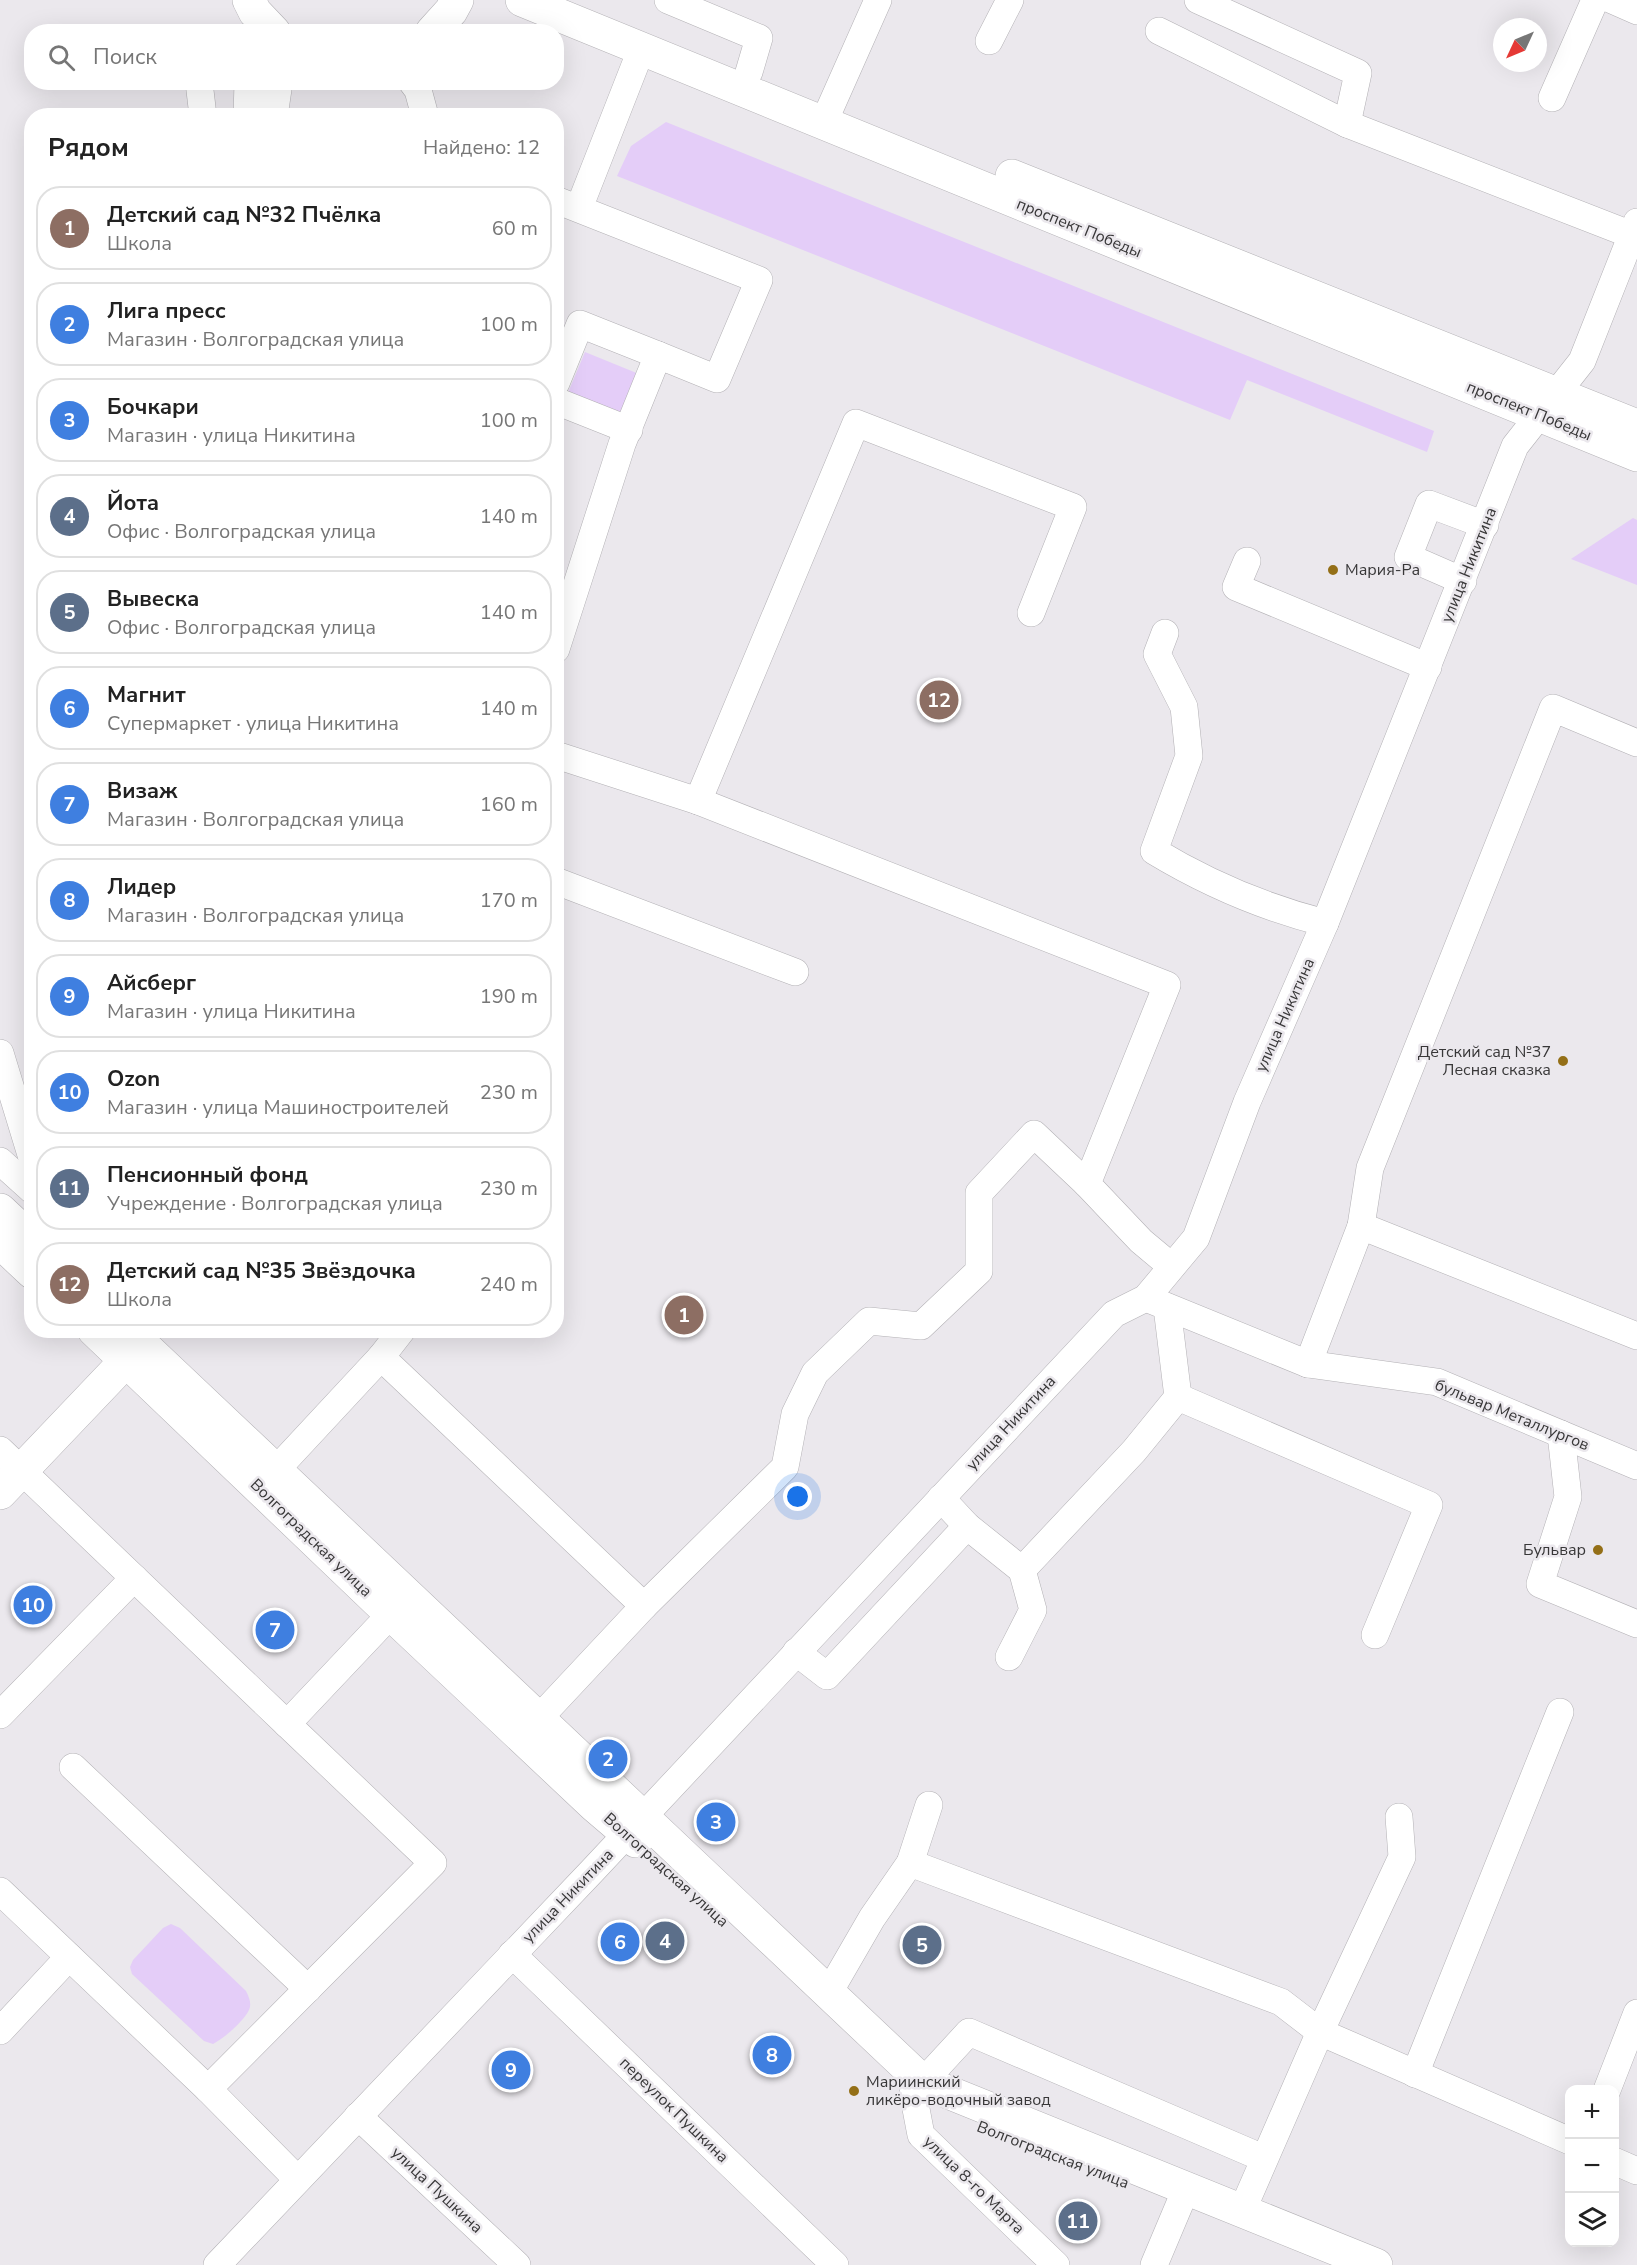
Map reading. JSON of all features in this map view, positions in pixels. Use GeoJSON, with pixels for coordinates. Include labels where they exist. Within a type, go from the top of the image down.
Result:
{"type":"FeatureCollection","features":[{"type":"Feature","properties":{"kind":"main road"},"geometry":{"type":"LineString","coordinates":[[439,24],[457,0]]}},
{"type":"Feature","properties":{"kind":"main road","name":"проспект Победы"},"geometry":{"type":"LineString","coordinates":[[522,0],[641,50],[827,115],[1549,404],[1637,455]]}},
{"type":"Feature","properties":{"kind":"main road"},"geometry":{"type":"LineString","coordinates":[[567,0],[749,72],[827,115]]}},
{"type":"Feature","properties":{"kind":"main road"},"geometry":{"type":"LineString","coordinates":[[250,108],[251,90]]}},
{"type":"Feature","properties":{"kind":"main road"},"geometry":{"type":"LineString","coordinates":[[272,108],[275,90]]}},
{"type":"Feature","properties":{"kind":"main road"},"geometry":{"type":"LineString","coordinates":[[1549,404],[1637,426]]}},
{"type":"Feature","properties":{"kind":"main road"},"geometry":{"type":"LineString","coordinates":[[0,1210],[24,1232]]}},
{"type":"Feature","properties":{"kind":"main road"},"geometry":{"type":"LineString","coordinates":[[0,1242],[24,1264]]}},
{"type":"Feature","properties":{"kind":"main road"},"geometry":{"type":"LineString","coordinates":[[5,1466],[127,1339]]}},
{"type":"Feature","properties":{"kind":"main road","name":"Волгоградская улица"},"geometry":{"type":"LineString","coordinates":[[127,1339],[267,1479],[390,1614],[530,1728],[595,1806],[634,1826],[665,1866],[819,2012],[958,2117],[1183,2197],[1333,2265]]}},
{"type":"Feature","properties":{"kind":"main road"},"geometry":{"type":"LineString","coordinates":[[267,1479],[530,1728]]}},
{"type":"Feature","properties":{"kind":"main road"},"geometry":{"type":"LineString","coordinates":[[634,1826],[828,1995],[918,2088]]}},
{"type":"Feature","properties":{"kind":"main road"},"geometry":{"type":"LineString","coordinates":[[1183,2197],[1242,2211],[1376,2265]]}},
{"type":"Feature","properties":{"kind":"street"},"geometry":{"type":"LineString","coordinates":[[668,0],[759,38],[749,72]]}},
{"type":"Feature","properties":{"kind":"street"},"geometry":{"type":"LineString","coordinates":[[827,115],[878,0]]}},
{"type":"Feature","properties":{"kind":"street"},"geometry":{"type":"LineString","coordinates":[[989,41],[1010,0]]}},
{"type":"Feature","properties":{"kind":"street"},"geometry":{"type":"LineString","coordinates":[[1198,0],[1358,73],[1347,124]]}},
{"type":"Feature","properties":{"kind":"street"},"geometry":{"type":"LineString","coordinates":[[1552,98],[1595,0]]}},
{"type":"Feature","properties":{"kind":"street"},"geometry":{"type":"LineString","coordinates":[[1612,0],[1637,11]]}},
{"type":"Feature","properties":{"kind":"street"},"geometry":{"type":"LineString","coordinates":[[1159,31],[1347,124],[1634,229]]}},
{"type":"Feature","properties":{"kind":"street"},"geometry":{"type":"LineString","coordinates":[[564,363],[580,324],[717,379],[759,280],[568,204],[641,50]]}},
{"type":"Feature","properties":{"kind":"street"},"geometry":{"type":"LineString","coordinates":[[200,90],[202,108]]}},
{"type":"Feature","properties":{"kind":"street"},"geometry":{"type":"LineString","coordinates":[[418,90],[423,108]]}},
{"type":"Feature","properties":{"kind":"street","name":"улица Никитина"},"geometry":{"type":"LineString","coordinates":[[217,2265],[634,1826],[1114,1314],[1156,1303],[1171,1266],[1196,1238],[1246,1102],[1325,923],[1515,446],[1582,361],[1590,346],[1634,229]]}},
{"type":"Feature","properties":{"kind":"street"},"geometry":{"type":"LineString","coordinates":[[564,624],[622,444],[658,355]]}},
{"type":"Feature","properties":{"kind":"street"},"geometry":{"type":"LineString","coordinates":[[564,404],[629,430]]}},
{"type":"Feature","properties":{"kind":"street"},"geometry":{"type":"LineString","coordinates":[[698,801],[856,423],[1073,507],[1031,613]]}},
{"type":"Feature","properties":{"kind":"street"},"geometry":{"type":"LineString","coordinates":[[1463,580],[1408,557],[1429,504],[1485,525]]}},
{"type":"Feature","properties":{"kind":"street"},"geometry":{"type":"LineString","coordinates":[[1247,561],[1236,587],[1428,667]]}},
{"type":"Feature","properties":{"kind":"street"},"geometry":{"type":"LineString","coordinates":[[1165,633],[1156,654],[1184,707],[1189,756],[1154,851],[1199,878],[1299,916],[1325,923]]}},
{"type":"Feature","properties":{"kind":"street"},"geometry":{"type":"LineString","coordinates":[[1308,1364],[1362,1226],[1370,1168],[1553,708],[1637,743]]}},
{"type":"Feature","properties":{"kind":"street"},"geometry":{"type":"LineString","coordinates":[[564,758],[698,801],[1167,985],[1087,1184]]}},
{"type":"Feature","properties":{"kind":"street"},"geometry":{"type":"LineString","coordinates":[[564,884],[795,972]]}},
{"type":"Feature","properties":{"kind":"street"},"geometry":{"type":"LineString","coordinates":[[0,1053],[24,1132]]}},
{"type":"Feature","properties":{"kind":"street"},"geometry":{"type":"LineString","coordinates":[[530,1728],[644,1606],[785,1467],[795,1414],[815,1373],[869,1321],[921,1326],[979,1271],[979,1194],[1034,1134],[1087,1184],[1141,1241],[1171,1266]]}},
{"type":"Feature","properties":{"kind":"street"},"geometry":{"type":"LineString","coordinates":[[0,1161],[24,1183]]}},
{"type":"Feature","properties":{"kind":"street"},"geometry":{"type":"LineString","coordinates":[[1362,1226],[1637,1336]]}},
{"type":"Feature","properties":{"kind":"street"},"geometry":{"type":"LineString","coordinates":[[1156,1303],[1178,1397]]}},
{"type":"Feature","properties":{"kind":"street","name":"бульвар Металлургов"},"geometry":{"type":"LineString","coordinates":[[1156,1303],[1308,1364],[1437,1382],[1637,1466]]}},
{"type":"Feature","properties":{"kind":"street"},"geometry":{"type":"LineString","coordinates":[[267,1479],[381,1358],[396,1338]]}},
{"type":"Feature","properties":{"kind":"street"},"geometry":{"type":"LineString","coordinates":[[381,1358],[644,1606]]}},
{"type":"Feature","properties":{"kind":"street"},"geometry":{"type":"LineString","coordinates":[[1022,1570],[1134,1451],[1178,1397]]}},
{"type":"Feature","properties":{"kind":"street"},"geometry":{"type":"LineString","coordinates":[[1178,1397],[1429,1505],[1376,1635]]}},
{"type":"Feature","properties":{"kind":"street"},"geometry":{"type":"LineString","coordinates":[[1561,1434],[1568,1497],[1540,1584],[1637,1624]]}},
{"type":"Feature","properties":{"kind":"street"},"geometry":{"type":"LineString","coordinates":[[5,1466],[134,1578],[433,1863],[208,2089]]}},
{"type":"Feature","properties":{"kind":"street"},"geometry":{"type":"LineString","coordinates":[[941,1498],[967,1526],[1022,1570],[1033,1610],[1009,1657]]}},
{"type":"Feature","properties":{"kind":"street"},"geometry":{"type":"LineString","coordinates":[[796,1652],[827,1676],[967,1526]]}},
{"type":"Feature","properties":{"kind":"street"},"geometry":{"type":"LineString","coordinates":[[0,1715],[134,1578]]}},
{"type":"Feature","properties":{"kind":"street"},"geometry":{"type":"LineString","coordinates":[[287,1724],[390,1614]]}},
{"type":"Feature","properties":{"kind":"street"},"geometry":{"type":"LineString","coordinates":[[1415,2074],[1560,1712]]}},
{"type":"Feature","properties":{"kind":"street"},"geometry":{"type":"LineString","coordinates":[[73,1767],[308,1989]]}},
{"type":"Feature","properties":{"kind":"street"},"geometry":{"type":"LineString","coordinates":[[828,1995],[872,1918],[910,1863],[929,1805]]}},
{"type":"Feature","properties":{"kind":"street"},"geometry":{"type":"LineString","coordinates":[[1242,2211],[1263,2158],[1402,1857],[1399,1817]]}},
{"type":"Feature","properties":{"kind":"street"},"geometry":{"type":"LineString","coordinates":[[910,1863],[1281,2002],[1320,2032],[1565,2139]]}},
{"type":"Feature","properties":{"kind":"street"},"geometry":{"type":"LineString","coordinates":[[5,1905],[69,1957],[208,2089],[297,2179]]}},
{"type":"Feature","properties":{"kind":"street","name":"переулок Пушкина"},"geometry":{"type":"LineString","coordinates":[[512,1954],[835,2265]]}},
{"type":"Feature","properties":{"kind":"street"},"geometry":{"type":"LineString","coordinates":[[0,2031],[69,1957]]}},
{"type":"Feature","properties":{"kind":"street"},"geometry":{"type":"LineString","coordinates":[[1609,2085],[1637,2013]]}},
{"type":"Feature","properties":{"kind":"street"},"geometry":{"type":"LineString","coordinates":[[918,2088],[969,2032],[1263,2158]]}},
{"type":"Feature","properties":{"kind":"street","name":"улица 8-го Марта"},"geometry":{"type":"LineString","coordinates":[[918,2088],[921,2135],[1056,2265]]}},
{"type":"Feature","properties":{"kind":"street","name":"улица Пушкина"},"geometry":{"type":"LineString","coordinates":[[358,2116],[517,2265]]}},
{"type":"Feature","properties":{"kind":"street"},"geometry":{"type":"LineString","coordinates":[[1619,2163],[1637,2171]]}},
{"type":"Feature","properties":{"kind":"street"},"geometry":{"type":"LineString","coordinates":[[1154,2265],[1183,2197]]}},
{"type":"Feature","properties":{"kind":"shaded area"},"geometry":{"type":"Polygon","coordinates":[[[666,122],[1434,431],[1427,452],[1247,380],[1230,420],[617,176],[631,146],[666,122]]]}},
{"type":"Feature","properties":{"kind":"shaded area"},"geometry":{"type":"Polygon","coordinates":[[[585,352],[639,374],[622,417],[567,395],[585,352]]]}},
{"type":"Feature","properties":{"kind":"shaded area"},"geometry":{"type":"Polygon","coordinates":[[[1633,518],[1637,520],[1637,585],[1571,559],[1633,518]]]}},
{"type":"Feature","properties":{"kind":"shaded area"},"geometry":{"type":"Polygon","coordinates":[[[171,1924],[180,1928],[246,1991],[249,1998],[250,2008],[246,2015],[228,2034],[213,2044],[204,2041],[132,1974],[130,1967],[133,1960],[163,1928],[171,1924]]]}},
{"type":"Feature","properties":{"kind":"place","name":"Мария-Ра"},"geometry":{"type":"Point","coordinates":[1333,570]}},
{"type":"Feature","properties":{"kind":"place","name":"Детский сад №35 Звёздочка"},"geometry":{"type":"Point","coordinates":[939,700]}},
{"type":"Feature","properties":{"kind":"place","name":"Детский сад №37 Лесная сказка"},"geometry":{"type":"Point","coordinates":[1563,1061]}},
{"type":"Feature","properties":{"kind":"place","name":"Детский сад №32 Пчёлка"},"geometry":{"type":"Point","coordinates":[684,1315]}},
{"type":"Feature","properties":{"kind":"place","name":"Бульвар"},"geometry":{"type":"Point","coordinates":[1598,1550]}},
{"type":"Feature","properties":{"kind":"place","name":"Ozon"},"geometry":{"type":"Point","coordinates":[33,1605]}},
{"type":"Feature","properties":{"kind":"place","name":"Визаж"},"geometry":{"type":"Point","coordinates":[275,1630]}},
{"type":"Feature","properties":{"kind":"place","name":"Лига пресс"},"geometry":{"type":"Point","coordinates":[608,1759]}},
{"type":"Feature","properties":{"kind":"place","name":"Бочкари"},"geometry":{"type":"Point","coordinates":[716,1822]}},
{"type":"Feature","properties":{"kind":"place","name":"Йота"},"geometry":{"type":"Point","coordinates":[665,1941]}},
{"type":"Feature","properties":{"kind":"place","name":"Магнит"},"geometry":{"type":"Point","coordinates":[620,1942]}},
{"type":"Feature","properties":{"kind":"place","name":"Вывеска"},"geometry":{"type":"Point","coordinates":[922,1945]}},
{"type":"Feature","properties":{"kind":"place","name":"Лидер"},"geometry":{"type":"Point","coordinates":[772,2055]}},
{"type":"Feature","properties":{"kind":"place","name":"Айсберг"},"geometry":{"type":"Point","coordinates":[511,2070]}},
{"type":"Feature","properties":{"kind":"place","name":"Мариинский ликёро-водочный завод"},"geometry":{"type":"Point","coordinates":[854,2091]}},
{"type":"Feature","properties":{"kind":"place","name":"Пенсионный фонд"},"geometry":{"type":"Point","coordinates":[1078,2221]}}]}
